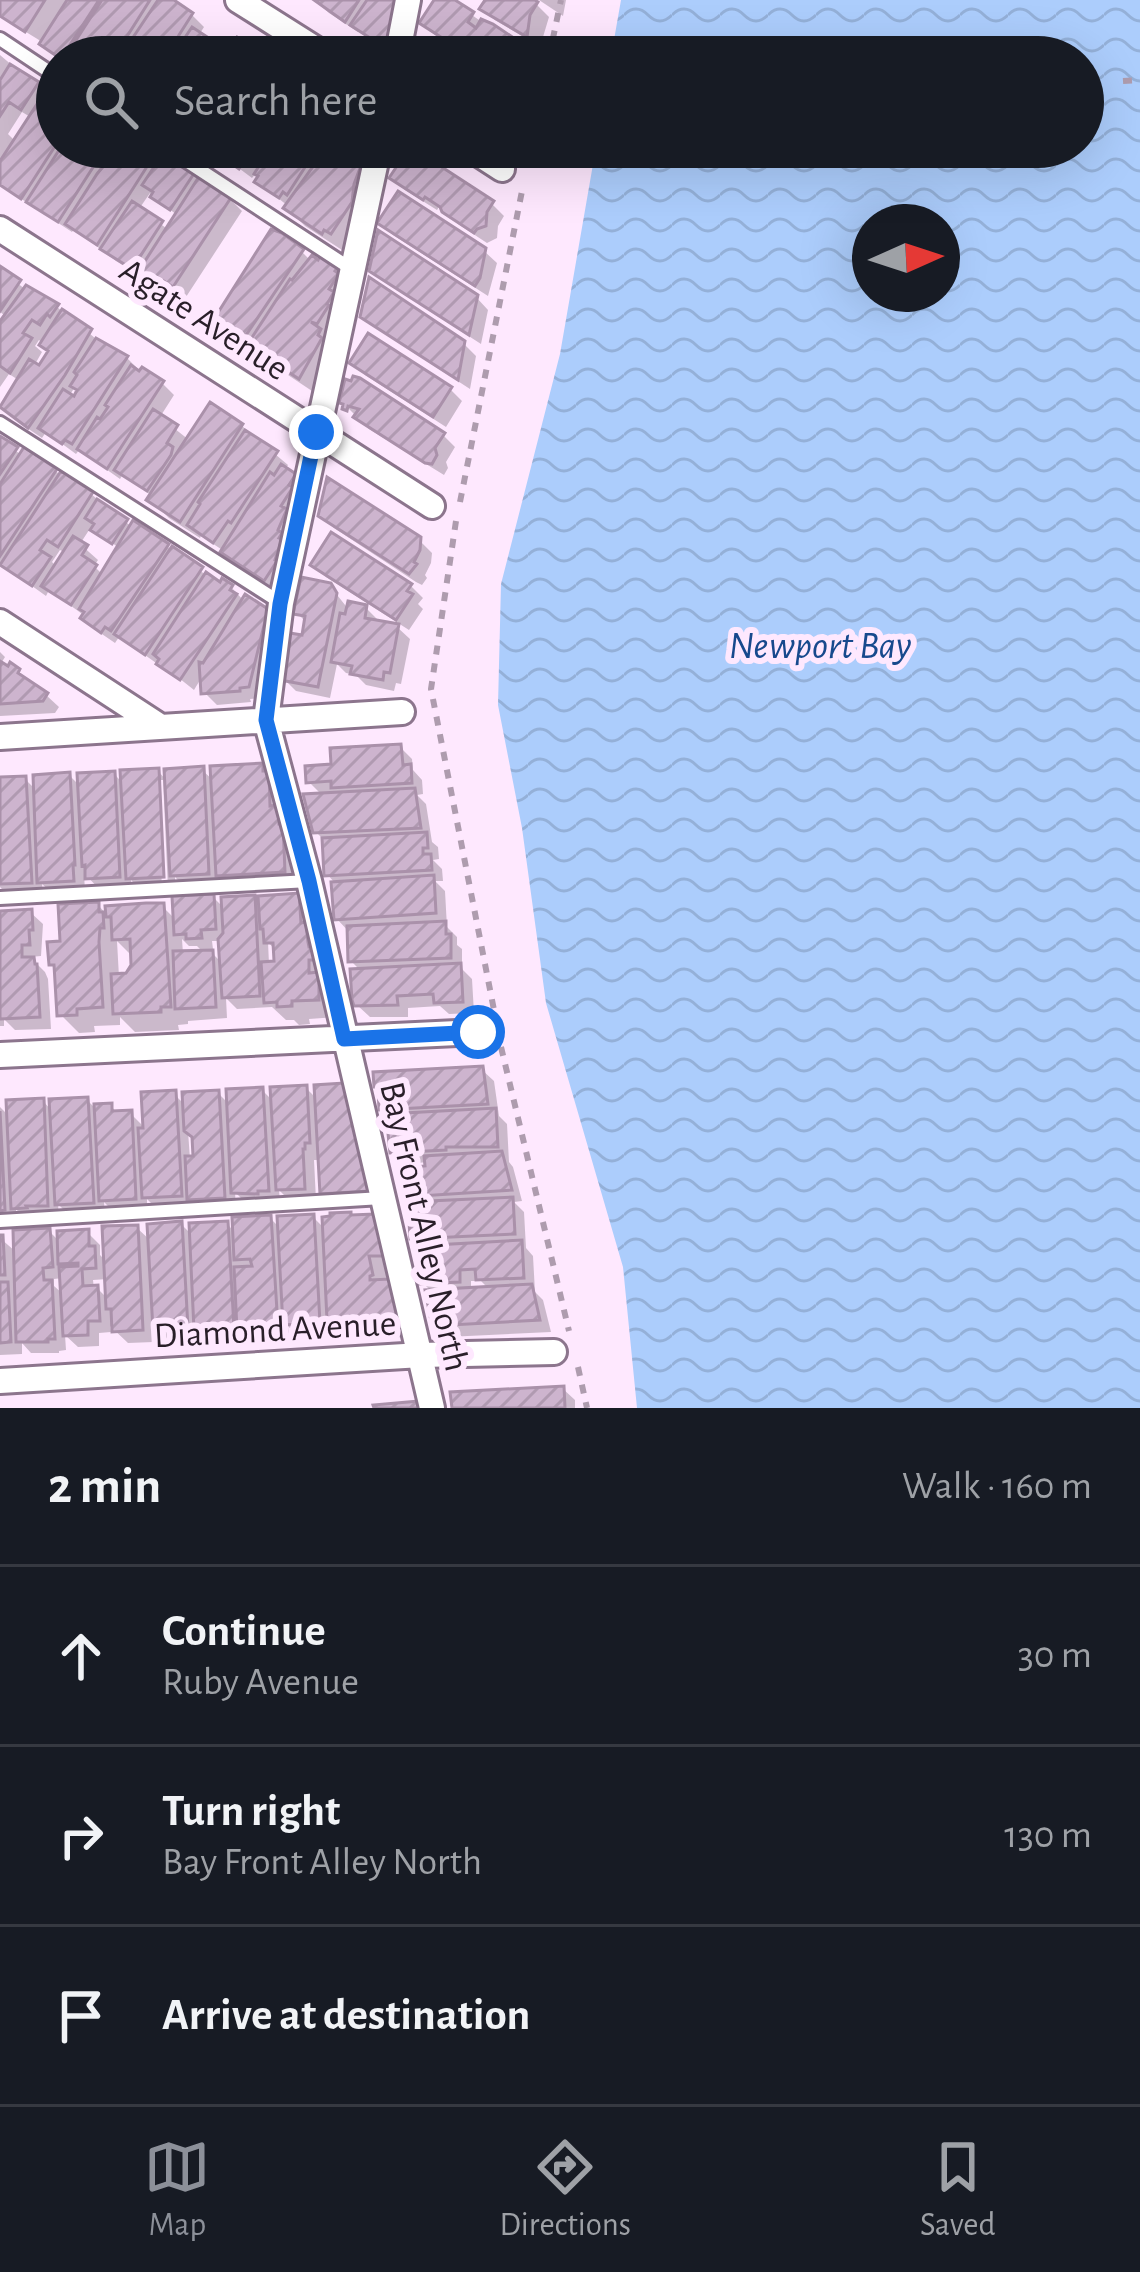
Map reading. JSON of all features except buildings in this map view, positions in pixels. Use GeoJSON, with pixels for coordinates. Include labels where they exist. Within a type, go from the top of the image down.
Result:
{"type":"FeatureCollection","features":[{"type":"Feature","properties":{"kind":"street"},"geometry":{"type":"LineString","coordinates":[[238,0],[295,36]]}},
{"type":"Feature","properties":{"kind":"street"},"geometry":{"type":"LineString","coordinates":[[401,36],[408,0]]}},
{"type":"Feature","properties":{"kind":"street","name":"Bay Front Alley North"},"geometry":{"type":"LineString","coordinates":[[374,168],[280,604],[266,720],[309,881],[432,1408]]}},
{"type":"Feature","properties":{"kind":"street"},"geometry":{"type":"LineString","coordinates":[[503,168],[513,174]]}},
{"type":"Feature","properties":{"kind":"street","name":"Agate Avenue"},"geometry":{"type":"LineString","coordinates":[[0,229],[432,506]]}},
{"type":"Feature","properties":{"kind":"street"},"geometry":{"type":"LineString","coordinates":[[0,622],[161,727]]}},
{"type":"Feature","properties":{"kind":"street"},"geometry":{"type":"LineString","coordinates":[[0,737],[402,712]]}},
{"type":"Feature","properties":{"kind":"street"},"geometry":{"type":"LineString","coordinates":[[0,1055],[478,1032]]}},
{"type":"Feature","properties":{"kind":"street","name":"Diamond Avenue"},"geometry":{"type":"LineString","coordinates":[[0,1381],[421,1355],[554,1352]]}},
{"type":"Feature","properties":{"kind":"lane"},"geometry":{"type":"LineString","coordinates":[[0,39],[36,62]]}},
{"type":"Feature","properties":{"kind":"lane"},"geometry":{"type":"LineString","coordinates":[[197,168],[352,270]]}},
{"type":"Feature","properties":{"kind":"lane"},"geometry":{"type":"LineString","coordinates":[[0,424],[280,604]]}},
{"type":"Feature","properties":{"kind":"lane"},"geometry":{"type":"LineString","coordinates":[[0,898],[309,881]]}},
{"type":"Feature","properties":{"kind":"lane"},"geometry":{"type":"LineString","coordinates":[[0,1221],[383,1198]]}},
{"type":"Feature","properties":{"kind":"path"},"geometry":{"type":"LineString","coordinates":[[553,36],[561,0]]}},
{"type":"Feature","properties":{"kind":"path"},"geometry":{"type":"LineString","coordinates":[[1123,80],[1140,80]]}},
{"type":"Feature","properties":{"kind":"path"},"geometry":{"type":"LineString","coordinates":[[513,174],[431,689],[502,1054],[587,1408]]}},
{"type":"Feature","properties":{"kind":"water","name":"Newport Bay"},"geometry":{"type":"Polygon","coordinates":[[[621,0],[1140,0],[1140,1408],[637,1408],[623,1267],[546,1003],[522,828],[498,705],[501,584],[560,354],[592,168],[1104,168],[1104,36],[615,36],[621,0]]]}},
{"type":"Feature","properties":{"kind":"route"},"geometry":{"type":"LineString","coordinates":[[316,432],[280,604],[266,720],[344,1039],[478,1032]]}}]}
